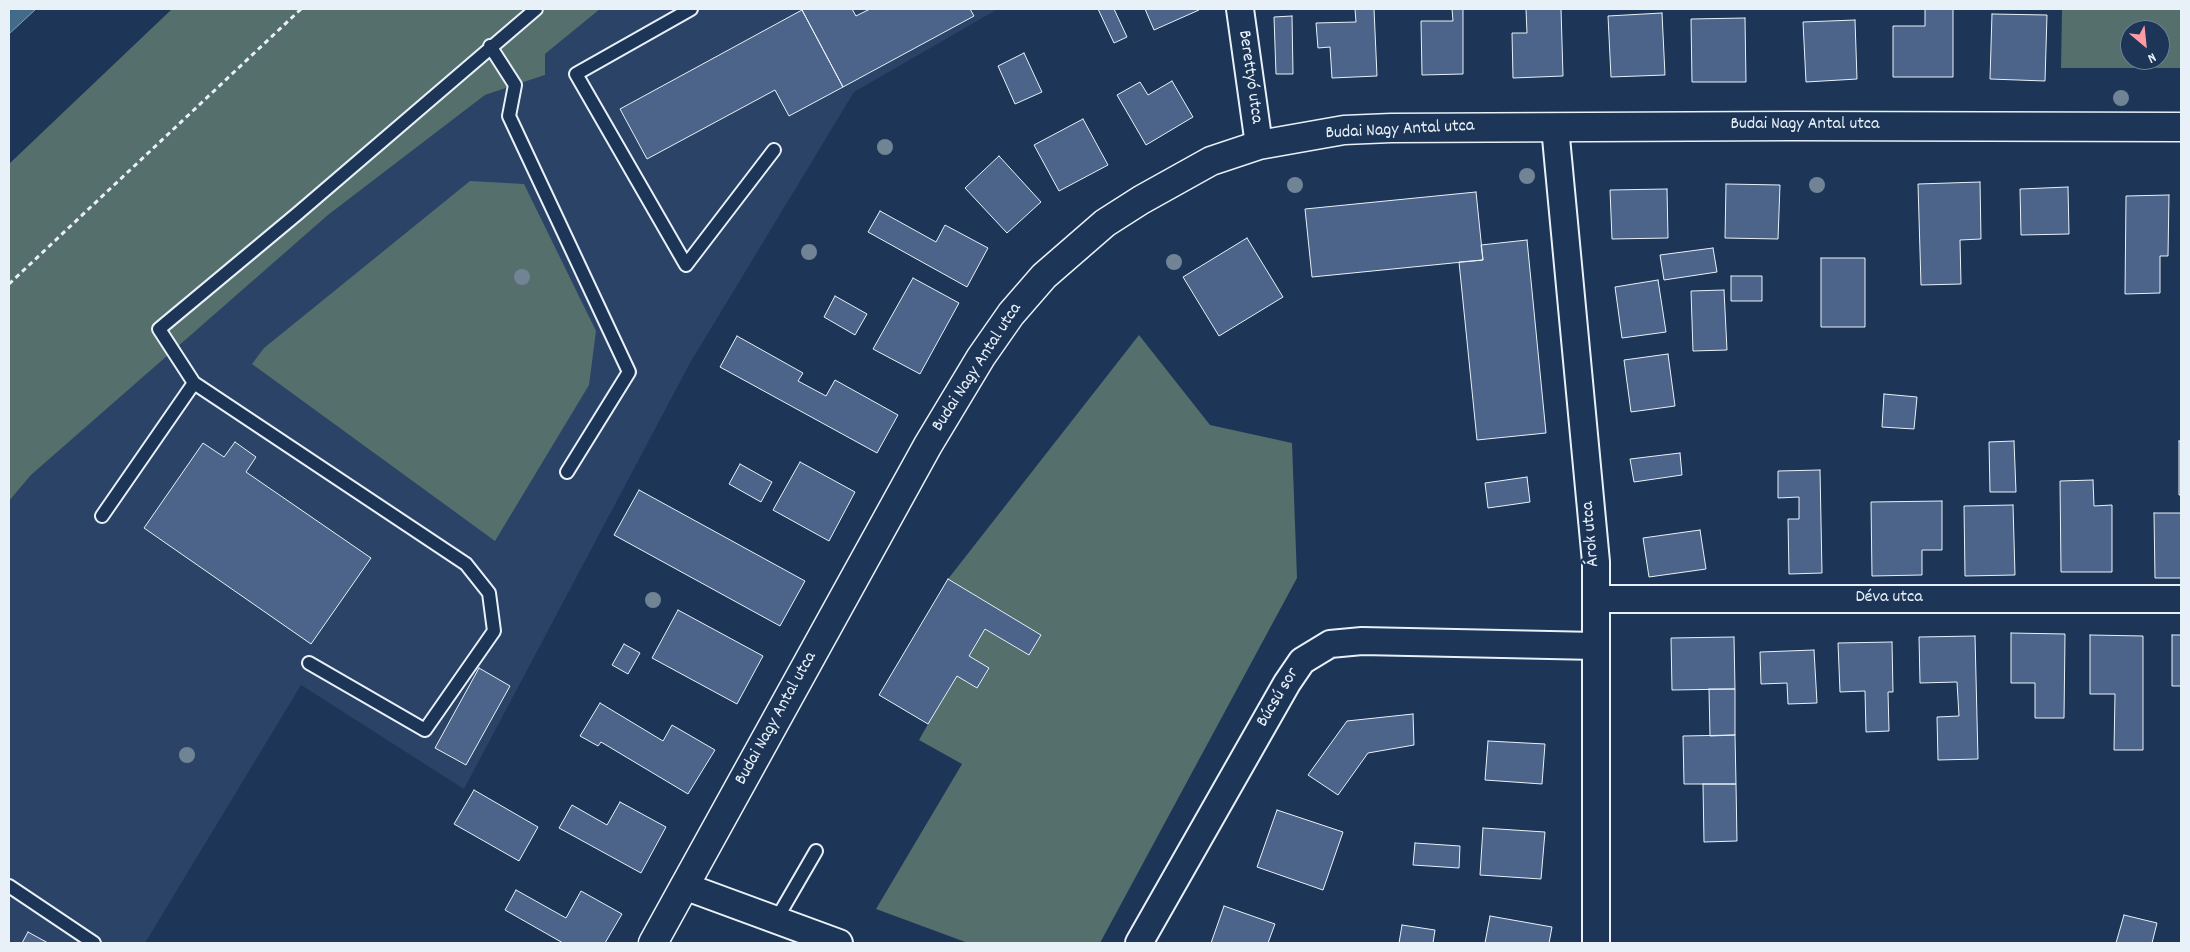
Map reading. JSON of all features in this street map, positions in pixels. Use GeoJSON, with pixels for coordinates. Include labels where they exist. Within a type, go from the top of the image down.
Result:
{"type":"FeatureCollection","features":[{"type":"Feature","properties":{"kind":"main road","name":"Budai Nagy Antal utca"},"geometry":{"type":"LineString","coordinates":[[653,943],[928,445],[981,357],[1011,314],[1044,276],[1105,224],[1141,200],[1211,161],[1259,145],[1344,130],[1391,128],[2181,127]]}},
{"type":"Feature","properties":{"kind":"street","name":"Berettyó utca"},"geometry":{"type":"LineString","coordinates":[[1240,9],[1259,145]]}},
{"type":"Feature","properties":{"kind":"street","name":"Árok utca"},"geometry":{"type":"LineString","coordinates":[[1555,127],[1596,562],[1596,943]]}},
{"type":"Feature","properties":{"kind":"street","name":"Déva utca"},"geometry":{"type":"LineString","coordinates":[[1596,599],[2181,599]]}},
{"type":"Feature","properties":{"kind":"street","name":"Búcsú sor"},"geometry":{"type":"LineString","coordinates":[[1139,943],[1287,683],[1302,660],[1330,644],[1362,641],[1596,646]]}},
{"type":"Feature","properties":{"kind":"street"},"geometry":{"type":"LineString","coordinates":[[684,886],[838,943]]}},
{"type":"Feature","properties":{"kind":"lane"},"geometry":{"type":"LineString","coordinates":[[309,663],[425,730],[494,631],[489,593],[466,564],[194,383],[159,329],[451,83],[490,46],[536,9]]}},
{"type":"Feature","properties":{"kind":"lane"},"geometry":{"type":"LineString","coordinates":[[691,9],[576,74],[686,265],[774,150]]}},
{"type":"Feature","properties":{"kind":"lane"},"geometry":{"type":"LineString","coordinates":[[490,46],[515,85],[509,116],[629,372],[567,472]]}},
{"type":"Feature","properties":{"kind":"lane"},"geometry":{"type":"LineString","coordinates":[[102,516],[194,383]]}},
{"type":"Feature","properties":{"kind":"lane"},"geometry":{"type":"LineString","coordinates":[[776,920],[816,851]]}},
{"type":"Feature","properties":{"kind":"lane"},"geometry":{"type":"LineString","coordinates":[[9,886],[94,943]]}},
{"type":"Feature","properties":{"kind":"path"},"geometry":{"type":"LineString","coordinates":[[9,284],[302,9]]}},
{"type":"Feature","properties":{"kind":"shaded area"},"geometry":{"type":"Polygon","coordinates":[[[9,9],[36,9],[9,34],[9,9]]]}},
{"type":"Feature","properties":{"kind":"shaded area"},"geometry":{"type":"Polygon","coordinates":[[[600,9],[996,10],[854,92],[690,363],[464,789],[301,685],[145,943],[9,943],[9,501],[31,475],[328,215],[485,95],[545,75],[545,54],[600,9]]]}},
{"type":"Feature","properties":{"kind":"green space"},"geometry":{"type":"Polygon","coordinates":[[[172,9],[600,9],[545,54],[545,75],[485,95],[328,215],[31,475],[9,501],[9,164],[172,9]]]}},
{"type":"Feature","properties":{"kind":"green space"},"geometry":{"type":"Polygon","coordinates":[[[2062,9],[2181,9],[2181,68],[2170,68],[2170,20],[2120,20],[2120,68],[2061,68],[2062,9]]]}},
{"type":"Feature","properties":{"kind":"green space"},"geometry":{"type":"Polygon","coordinates":[[[470,181],[524,184],[596,331],[589,385],[495,541],[252,364],[264,348],[470,181]]]}},
{"type":"Feature","properties":{"kind":"green space"},"geometry":{"type":"Polygon","coordinates":[[[1139,335],[1210,425],[1292,443],[1297,578],[1100,943],[968,943],[876,909],[962,764],[919,740],[957,676],[977,688],[989,669],[969,656],[985,629],[1029,655],[1041,635],[948,579],[1139,335]]]}},
{"type":"Feature","properties":{"kind":"building"},"geometry":{"type":"Polygon","coordinates":[[[852,9],[856,16],[870,9],[970,9],[974,16],[843,87],[802,10],[852,9]]]}},
{"type":"Feature","properties":{"kind":"building"},"geometry":{"type":"Polygon","coordinates":[[[1098,9],[1114,9],[1127,37],[1114,43],[1098,9]]]}},
{"type":"Feature","properties":{"kind":"building"},"geometry":{"type":"Polygon","coordinates":[[[1145,9],[1199,9],[1199,10],[1154,30],[1145,9]]]}},
{"type":"Feature","properties":{"kind":"building"},"geometry":{"type":"Polygon","coordinates":[[[1355,9],[1374,9],[1377,76],[1332,78],[1330,47],[1318,48],[1316,23],[1356,22],[1355,9]]]}},
{"type":"Feature","properties":{"kind":"building"},"geometry":{"type":"Polygon","coordinates":[[[1452,9],[1463,9],[1463,74],[1422,75],[1421,21],[1453,21],[1452,9]]]}},
{"type":"Feature","properties":{"kind":"building"},"geometry":{"type":"Polygon","coordinates":[[[1526,9],[1561,9],[1563,76],[1513,78],[1512,33],[1527,33],[1526,9]]]}},
{"type":"Feature","properties":{"kind":"building"},"geometry":{"type":"Polygon","coordinates":[[[1925,9],[1953,9],[1953,77],[1893,77],[1893,26],[1925,26],[1925,9]]]}},
{"type":"Feature","properties":{"kind":"building"},"geometry":{"type":"Polygon","coordinates":[[[802,10],[843,87],[789,116],[775,90],[647,159],[620,109],[802,10]]]}},
{"type":"Feature","properties":{"kind":"building"},"geometry":{"type":"Polygon","coordinates":[[[1662,13],[1665,75],[1611,77],[1608,16],[1662,13]]]}},
{"type":"Feature","properties":{"kind":"building"},"geometry":{"type":"Polygon","coordinates":[[[1992,14],[2047,15],[2045,81],[1990,79],[1992,14]]]}},
{"type":"Feature","properties":{"kind":"building"},"geometry":{"type":"Polygon","coordinates":[[[1292,16],[1293,74],[1276,74],[1274,17],[1292,16]]]}},
{"type":"Feature","properties":{"kind":"building"},"geometry":{"type":"Polygon","coordinates":[[[1745,18],[1746,82],[1692,82],[1691,19],[1745,18]]]}},
{"type":"Feature","properties":{"kind":"building"},"geometry":{"type":"Polygon","coordinates":[[[1855,20],[1857,79],[1806,82],[1803,22],[1855,20]]]}},
{"type":"Feature","properties":{"kind":"building"},"geometry":{"type":"Polygon","coordinates":[[[1024,53],[1042,92],[1015,104],[998,66],[1024,53]]]}},
{"type":"Feature","properties":{"kind":"building"},"geometry":{"type":"Polygon","coordinates":[[[1172,81],[1193,117],[1146,145],[1117,95],[1140,82],[1148,95],[1172,81]]]}},
{"type":"Feature","properties":{"kind":"building"},"geometry":{"type":"Polygon","coordinates":[[[1083,119],[1108,165],[1059,191],[1034,145],[1083,119]]]}},
{"type":"Feature","properties":{"kind":"building"},"geometry":{"type":"Polygon","coordinates":[[[999,156],[1041,202],[1007,233],[965,188],[999,156]]]}},
{"type":"Feature","properties":{"kind":"building"},"geometry":{"type":"Polygon","coordinates":[[[1980,182],[1981,239],[1960,240],[1961,284],[1921,285],[1918,184],[1980,182]]]}},
{"type":"Feature","properties":{"kind":"building"},"geometry":{"type":"Polygon","coordinates":[[[1726,184],[1780,185],[1778,239],[1725,238],[1726,184]]]}},
{"type":"Feature","properties":{"kind":"building"},"geometry":{"type":"Polygon","coordinates":[[[2068,187],[2069,234],[2021,235],[2020,189],[2068,187]]]}},
{"type":"Feature","properties":{"kind":"building"},"geometry":{"type":"Polygon","coordinates":[[[1667,189],[1668,238],[1612,239],[1610,190],[1667,189]]]}},
{"type":"Feature","properties":{"kind":"building"},"geometry":{"type":"Polygon","coordinates":[[[1476,192],[1483,260],[1312,277],[1305,209],[1476,192]]]}},
{"type":"Feature","properties":{"kind":"building"},"geometry":{"type":"Polygon","coordinates":[[[2169,195],[2168,256],[2160,256],[2160,293],[2125,294],[2126,196],[2169,195]]]}},
{"type":"Feature","properties":{"kind":"building"},"geometry":{"type":"Polygon","coordinates":[[[880,211],[936,242],[945,225],[988,248],[967,287],[868,232],[880,211]]]}},
{"type":"Feature","properties":{"kind":"building"},"geometry":{"type":"Polygon","coordinates":[[[1247,238],[1283,297],[1219,336],[1183,277],[1247,238]]]}},
{"type":"Feature","properties":{"kind":"building"},"geometry":{"type":"Polygon","coordinates":[[[1527,240],[1546,433],[1477,440],[1459,262],[1483,260],[1481,245],[1527,240]]]}},
{"type":"Feature","properties":{"kind":"building"},"geometry":{"type":"Polygon","coordinates":[[[1713,248],[1717,272],[1664,280],[1660,255],[1713,248]]]}},
{"type":"Feature","properties":{"kind":"building"},"geometry":{"type":"Polygon","coordinates":[[[1821,258],[1865,258],[1865,327],[1821,327],[1821,258]]]}},
{"type":"Feature","properties":{"kind":"building"},"geometry":{"type":"Polygon","coordinates":[[[1731,276],[1762,276],[1762,301],[1731,301],[1731,276]]]}},
{"type":"Feature","properties":{"kind":"building"},"geometry":{"type":"Polygon","coordinates":[[[913,278],[959,303],[920,374],[873,349],[913,278]]]}},
{"type":"Feature","properties":{"kind":"building"},"geometry":{"type":"Polygon","coordinates":[[[1658,280],[1666,332],[1622,338],[1615,287],[1658,280]]]}},
{"type":"Feature","properties":{"kind":"building"},"geometry":{"type":"Polygon","coordinates":[[[1724,290],[1727,350],[1693,351],[1691,291],[1724,290]]]}},
{"type":"Feature","properties":{"kind":"building"},"geometry":{"type":"Polygon","coordinates":[[[835,296],[867,314],[855,335],[824,317],[835,296]]]}},
{"type":"Feature","properties":{"kind":"building"},"geometry":{"type":"Polygon","coordinates":[[[737,336],[803,373],[798,381],[826,396],[835,380],[898,415],[877,453],[720,367],[737,336]]]}},
{"type":"Feature","properties":{"kind":"building"},"geometry":{"type":"Polygon","coordinates":[[[1668,354],[1675,406],[1631,412],[1624,360],[1668,354]]]}},
{"type":"Feature","properties":{"kind":"building"},"geometry":{"type":"Polygon","coordinates":[[[1884,394],[1917,397],[1914,429],[1882,427],[1884,394]]]}},
{"type":"Feature","properties":{"kind":"building"},"geometry":{"type":"Polygon","coordinates":[[[2014,441],[2016,492],[1990,492],[1989,442],[2014,441]]]}},
{"type":"Feature","properties":{"kind":"building"},"geometry":{"type":"Polygon","coordinates":[[[2179,441],[2181,441],[2181,495],[2179,495],[2179,441]]]}},
{"type":"Feature","properties":{"kind":"building"},"geometry":{"type":"Polygon","coordinates":[[[235,442],[256,457],[246,472],[371,558],[311,644],[144,528],[203,443],[224,457],[235,442]]]}},
{"type":"Feature","properties":{"kind":"building"},"geometry":{"type":"Polygon","coordinates":[[[1680,453],[1682,475],[1634,482],[1630,459],[1680,453]]]}},
{"type":"Feature","properties":{"kind":"building"},"geometry":{"type":"Polygon","coordinates":[[[800,462],[855,492],[829,541],[773,510],[800,462]]]}},
{"type":"Feature","properties":{"kind":"building"},"geometry":{"type":"Polygon","coordinates":[[[740,464],[772,482],[761,502],[729,484],[740,464]]]}},
{"type":"Feature","properties":{"kind":"building"},"geometry":{"type":"Polygon","coordinates":[[[1820,470],[1822,573],[1789,574],[1788,519],[1799,519],[1799,497],[1778,498],[1778,471],[1820,470]]]}},
{"type":"Feature","properties":{"kind":"building"},"geometry":{"type":"Polygon","coordinates":[[[1527,477],[1530,502],[1488,508],[1485,483],[1527,477]]]}},
{"type":"Feature","properties":{"kind":"building"},"geometry":{"type":"Polygon","coordinates":[[[2093,480],[2094,506],[2112,505],[2112,572],[2061,572],[2060,481],[2093,480]]]}},
{"type":"Feature","properties":{"kind":"building"},"geometry":{"type":"Polygon","coordinates":[[[639,490],[805,581],[780,626],[614,535],[639,490]]]}},
{"type":"Feature","properties":{"kind":"building"},"geometry":{"type":"Polygon","coordinates":[[[1942,501],[1942,550],[1922,550],[1922,575],[1872,576],[1871,502],[1942,501]]]}},
{"type":"Feature","properties":{"kind":"building"},"geometry":{"type":"Polygon","coordinates":[[[2013,505],[2015,575],[1965,576],[1964,506],[2013,505]]]}},
{"type":"Feature","properties":{"kind":"building"},"geometry":{"type":"Polygon","coordinates":[[[2154,513],[2181,513],[2181,578],[2155,578],[2154,513]]]}},
{"type":"Feature","properties":{"kind":"building"},"geometry":{"type":"Polygon","coordinates":[[[1700,530],[1706,569],[1649,577],[1643,538],[1700,530]]]}},
{"type":"Feature","properties":{"kind":"building"},"geometry":{"type":"Polygon","coordinates":[[[948,579],[1041,635],[1029,655],[985,629],[969,656],[989,668],[977,688],[957,676],[928,724],[879,695],[948,579]]]}},
{"type":"Feature","properties":{"kind":"building"},"geometry":{"type":"Polygon","coordinates":[[[678,610],[763,656],[737,704],[652,658],[678,610]]]}},
{"type":"Feature","properties":{"kind":"building"},"geometry":{"type":"Polygon","coordinates":[[[2011,633],[2065,634],[2064,718],[2035,718],[2035,683],[2011,683],[2011,633]]]}},
{"type":"Feature","properties":{"kind":"building"},"geometry":{"type":"Polygon","coordinates":[[[2090,635],[2143,636],[2143,750],[2114,750],[2115,694],[2090,694],[2090,635]]]}},
{"type":"Feature","properties":{"kind":"building"},"geometry":{"type":"Polygon","coordinates":[[[2172,635],[2181,635],[2181,686],[2172,686],[2172,635]]]}},
{"type":"Feature","properties":{"kind":"building"},"geometry":{"type":"Polygon","coordinates":[[[1975,636],[1978,759],[1938,760],[1937,717],[1959,716],[1957,682],[1920,683],[1919,637],[1975,636]]]}},
{"type":"Feature","properties":{"kind":"building"},"geometry":{"type":"Polygon","coordinates":[[[1734,637],[1735,689],[1672,690],[1671,638],[1734,637]]]}},
{"type":"Feature","properties":{"kind":"building"},"geometry":{"type":"Polygon","coordinates":[[[1892,642],[1893,692],[1888,692],[1889,731],[1866,732],[1865,691],[1840,692],[1838,643],[1892,642]]]}},
{"type":"Feature","properties":{"kind":"building"},"geometry":{"type":"Polygon","coordinates":[[[624,644],[640,653],[628,674],[612,665],[624,644]]]}},
{"type":"Feature","properties":{"kind":"building"},"geometry":{"type":"Polygon","coordinates":[[[1814,650],[1817,703],[1788,704],[1787,683],[1761,684],[1760,652],[1814,650]]]}},
{"type":"Feature","properties":{"kind":"building"},"geometry":{"type":"Polygon","coordinates":[[[479,668],[510,686],[466,765],[435,748],[479,668]]]}},
{"type":"Feature","properties":{"kind":"building"},"geometry":{"type":"Polygon","coordinates":[[[1709,689],[1735,689],[1735,735],[1710,736],[1709,689]]]}},
{"type":"Feature","properties":{"kind":"building"},"geometry":{"type":"Polygon","coordinates":[[[600,703],[663,741],[672,725],[715,750],[688,794],[601,742],[598,746],[580,736],[600,703]]]}},
{"type":"Feature","properties":{"kind":"building"},"geometry":{"type":"Polygon","coordinates":[[[1413,714],[1414,745],[1368,753],[1338,795],[1308,775],[1347,721],[1413,714]]]}},
{"type":"Feature","properties":{"kind":"building"},"geometry":{"type":"Polygon","coordinates":[[[1735,735],[1736,784],[1684,784],[1683,736],[1735,735]]]}},
{"type":"Feature","properties":{"kind":"building"},"geometry":{"type":"Polygon","coordinates":[[[1488,741],[1545,744],[1542,784],[1485,780],[1488,741]]]}},
{"type":"Feature","properties":{"kind":"building"},"geometry":{"type":"Polygon","coordinates":[[[1703,784],[1736,784],[1737,841],[1704,842],[1703,784]]]}},
{"type":"Feature","properties":{"kind":"building"},"geometry":{"type":"Polygon","coordinates":[[[474,790],[538,827],[519,861],[454,824],[474,790]]]}},
{"type":"Feature","properties":{"kind":"building"},"geometry":{"type":"Polygon","coordinates":[[[620,802],[666,827],[641,873],[559,828],[572,805],[607,825],[620,802]]]}},
{"type":"Feature","properties":{"kind":"building"},"geometry":{"type":"Polygon","coordinates":[[[1277,810],[1343,832],[1323,890],[1257,867],[1277,810]]]}},
{"type":"Feature","properties":{"kind":"building"},"geometry":{"type":"Polygon","coordinates":[[[1483,828],[1545,832],[1541,879],[1480,875],[1483,828]]]}},
{"type":"Feature","properties":{"kind":"building"},"geometry":{"type":"Polygon","coordinates":[[[1415,843],[1460,846],[1459,868],[1413,865],[1415,843]]]}},
{"type":"Feature","properties":{"kind":"building"},"geometry":{"type":"Polygon","coordinates":[[[516,890],[566,918],[581,891],[622,914],[605,943],[563,943],[505,910],[516,890]]]}},
{"type":"Feature","properties":{"kind":"building"},"geometry":{"type":"Polygon","coordinates":[[[1224,906],[1275,924],[1268,943],[1211,943],[1224,906]]]}},
{"type":"Feature","properties":{"kind":"building"},"geometry":{"type":"Polygon","coordinates":[[[2124,915],[2157,923],[2152,943],[2116,943],[2124,915]]]}},
{"type":"Feature","properties":{"kind":"building"},"geometry":{"type":"Polygon","coordinates":[[[1490,916],[1552,927],[1549,943],[1485,943],[1490,916]]]}},
{"type":"Feature","properties":{"kind":"building"},"geometry":{"type":"Polygon","coordinates":[[[1402,925],[1435,930],[1433,943],[1399,943],[1402,925]]]}},
{"type":"Feature","properties":{"kind":"building"},"geometry":{"type":"Polygon","coordinates":[[[28,932],[48,943],[22,943],[28,932]]]}}]}
